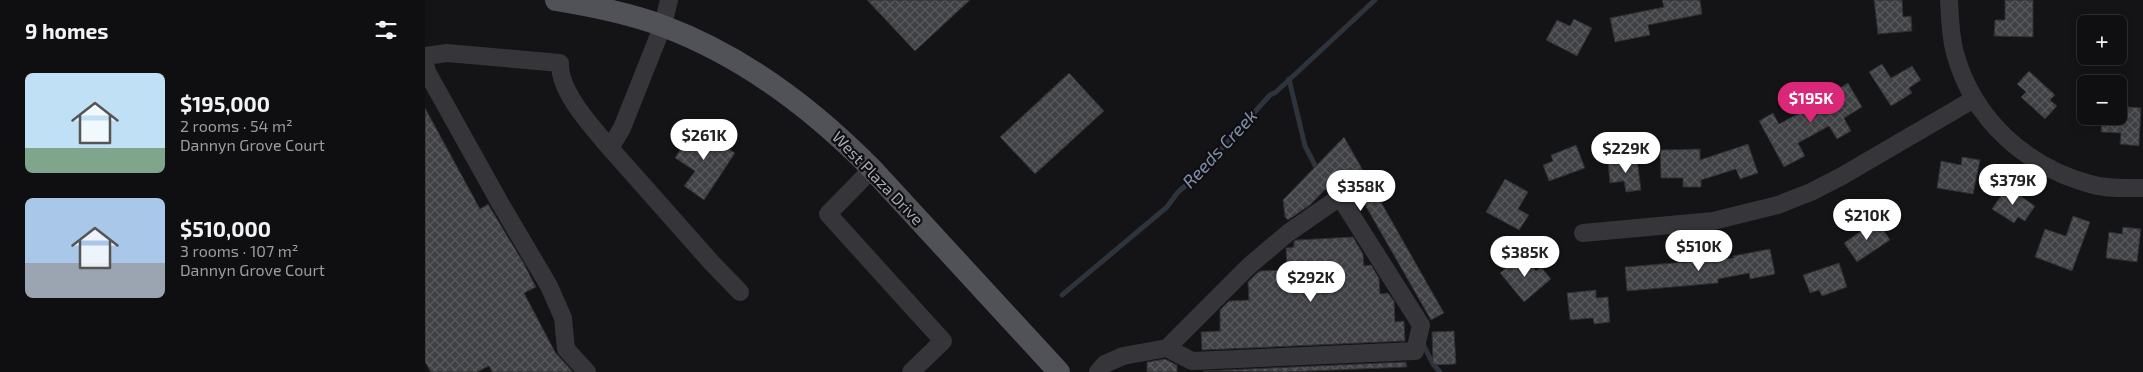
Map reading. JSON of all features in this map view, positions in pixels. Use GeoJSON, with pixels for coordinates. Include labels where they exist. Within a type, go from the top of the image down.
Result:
{"type":"FeatureCollection","features":[{"type":"Feature","properties":{"kind":"main road","name":"West Plaza Drive"},"geometry":{"type":"LineString","coordinates":[[556,0],[600,3],[663,26],[709,46],[782,90],[842,138],[873,169],[1059,372]]}},
{"type":"Feature","properties":{"kind":"street"},"geometry":{"type":"LineString","coordinates":[[610,148],[622,128],[663,26],[669,0]]}},
{"type":"Feature","properties":{"kind":"street"},"geometry":{"type":"LineString","coordinates":[[1949,0],[1950,29],[1954,52],[1962,76],[1974,99],[2004,138],[2044,167],[2091,184],[2117,188],[2143,188]]}},
{"type":"Feature","properties":{"kind":"street"},"geometry":{"type":"LineString","coordinates":[[425,56],[447,53],[560,63],[560,72],[577,109],[711,262],[740,292]]}},
{"type":"Feature","properties":{"kind":"street"},"geometry":{"type":"LineString","coordinates":[[425,63],[427,72],[549,286],[563,318],[565,349],[587,372]]}},
{"type":"Feature","properties":{"kind":"street"},"geometry":{"type":"LineString","coordinates":[[1583,233],[1713,222],[1778,205],[1811,192],[1842,176],[1974,99]]}},
{"type":"Feature","properties":{"kind":"street"},"geometry":{"type":"LineString","coordinates":[[873,169],[828,214],[943,341],[911,372]]}},
{"type":"Feature","properties":{"kind":"street"},"geometry":{"type":"LineString","coordinates":[[1098,372],[1105,364],[1123,356],[1167,348],[1249,266],[1288,233],[1340,197],[1421,325],[1415,350],[1192,361],[1167,348]]}},
{"type":"Feature","properties":{"kind":"building"},"geometry":{"type":"Polygon","coordinates":[[[867,0],[970,0],[915,51],[867,0]]]}},
{"type":"Feature","properties":{"kind":"building"},"geometry":{"type":"Polygon","coordinates":[[[1662,0],[1700,0],[1702,14],[1648,25],[1650,35],[1615,42],[1610,18],[1664,7],[1662,0]]]}},
{"type":"Feature","properties":{"kind":"building"},"geometry":{"type":"Polygon","coordinates":[[[1874,0],[1902,0],[1903,17],[1911,16],[1912,31],[1878,34],[1874,0]]]}},
{"type":"Feature","properties":{"kind":"building"},"geometry":{"type":"Polygon","coordinates":[[[2005,0],[2033,0],[2033,37],[1994,36],[1995,20],[2005,20],[2005,0]]]}},
{"type":"Feature","properties":{"kind":"building"},"geometry":{"type":"Polygon","coordinates":[[[1574,19],[1592,28],[1577,56],[1546,40],[1557,20],[1570,26],[1574,19]]]}},
{"type":"Feature","properties":{"kind":"building"},"geometry":{"type":"Polygon","coordinates":[[[1882,64],[1891,78],[1912,66],[1921,80],[1909,88],[1912,93],[1891,106],[1869,72],[1882,64]]]}},
{"type":"Feature","properties":{"kind":"building"},"geometry":{"type":"Polygon","coordinates":[[[2029,71],[2055,95],[2050,100],[2057,106],[2045,119],[2021,97],[2026,92],[2017,84],[2029,71]]]}},
{"type":"Feature","properties":{"kind":"building"},"geometry":{"type":"Polygon","coordinates":[[[1069,73],[1104,111],[1035,174],[1000,137],[1069,73]]]}},
{"type":"Feature","properties":{"kind":"building"},"geometry":{"type":"Polygon","coordinates":[[[1848,83],[1862,107],[1844,118],[1851,131],[1837,139],[1829,126],[1798,143],[1805,156],[1784,167],[1759,121],[1773,113],[1779,124],[1816,104],[1848,83]]]}},
{"type":"Feature","properties":{"kind":"building"},"geometry":{"type":"Polygon","coordinates":[[[2127,107],[2141,108],[2139,146],[2120,144],[2121,133],[2101,132],[2101,125],[2127,125],[2127,107]]]}},
{"type":"Feature","properties":{"kind":"building"},"geometry":{"type":"Polygon","coordinates":[[[425,108],[480,209],[488,204],[523,262],[536,287],[524,293],[555,352],[573,372],[492,372],[489,366],[477,372],[431,372],[425,362],[425,108]]]}},
{"type":"Feature","properties":{"kind":"building"},"geometry":{"type":"Polygon","coordinates":[[[695,126],[735,153],[704,200],[684,186],[695,171],[675,158],[695,126]]]}},
{"type":"Feature","properties":{"kind":"building"},"geometry":{"type":"Polygon","coordinates":[[[1344,137],[1444,313],[1431,320],[1360,196],[1361,210],[1339,175],[1310,205],[1288,220],[1285,217],[1283,200],[1344,137]]]}},
{"type":"Feature","properties":{"kind":"building"},"geometry":{"type":"Polygon","coordinates":[[[1748,144],[1758,173],[1740,179],[1736,169],[1701,180],[1701,187],[1683,187],[1683,178],[1661,178],[1660,150],[1700,149],[1700,160],[1748,144]]]}},
{"type":"Feature","properties":{"kind":"building"},"geometry":{"type":"Polygon","coordinates":[[[1576,145],[1585,168],[1549,181],[1543,165],[1553,161],[1551,155],[1576,145]]]}},
{"type":"Feature","properties":{"kind":"building"},"geometry":{"type":"Polygon","coordinates":[[[1962,157],[1980,160],[1973,194],[1937,188],[1941,161],[1961,165],[1962,157]]]}},
{"type":"Feature","properties":{"kind":"building"},"geometry":{"type":"Polygon","coordinates":[[[1637,159],[1641,190],[1626,192],[1624,181],[1610,183],[1608,163],[1637,159]]]}},
{"type":"Feature","properties":{"kind":"building"},"geometry":{"type":"Polygon","coordinates":[[[1505,179],[1528,192],[1518,209],[1529,215],[1519,230],[1486,212],[1505,179]]]}},
{"type":"Feature","properties":{"kind":"building"},"geometry":{"type":"Polygon","coordinates":[[[2007,187],[2035,206],[2025,221],[2018,217],[2014,223],[1992,209],[2007,187]]]}},
{"type":"Feature","properties":{"kind":"building"},"geometry":{"type":"Polygon","coordinates":[[[2073,216],[2090,222],[2072,271],[2035,257],[2045,229],[2066,236],[2073,216]]]}},
{"type":"Feature","properties":{"kind":"building"},"geometry":{"type":"Polygon","coordinates":[[[1877,220],[1890,240],[1857,262],[1844,243],[1877,220]]]}},
{"type":"Feature","properties":{"kind":"building"},"geometry":{"type":"Polygon","coordinates":[[[2123,227],[2141,229],[2137,262],[2106,258],[2109,232],[2122,234],[2123,227]]]}},
{"type":"Feature","properties":{"kind":"building"},"geometry":{"type":"Polygon","coordinates":[[[1353,237],[1363,254],[1364,266],[1371,265],[1379,278],[1380,294],[1388,293],[1394,301],[1395,322],[1404,321],[1405,341],[1202,350],[1201,332],[1220,331],[1220,310],[1229,301],[1249,300],[1248,282],[1256,274],[1260,271],[1287,270],[1286,248],[1294,247],[1294,241],[1353,237]]]}},
{"type":"Feature","properties":{"kind":"building"},"geometry":{"type":"Polygon","coordinates":[[[1770,249],[1775,274],[1750,279],[1749,273],[1718,279],[1718,283],[1627,291],[1625,267],[1734,258],[1733,256],[1770,249]]]}},
{"type":"Feature","properties":{"kind":"building"},"geometry":{"type":"Polygon","coordinates":[[[1522,255],[1536,271],[1541,267],[1551,279],[1524,302],[1500,273],[1522,255]]]}},
{"type":"Feature","properties":{"kind":"building"},"geometry":{"type":"Polygon","coordinates":[[[1839,263],[1847,287],[1822,296],[1819,290],[1810,293],[1803,275],[1839,263]]]}},
{"type":"Feature","properties":{"kind":"building"},"geometry":{"type":"Polygon","coordinates":[[[1596,290],[1596,298],[1608,297],[1610,322],[1594,324],[1593,318],[1570,320],[1567,293],[1596,290]]]}},
{"type":"Feature","properties":{"kind":"building"},"geometry":{"type":"Polygon","coordinates":[[[1454,331],[1456,364],[1433,365],[1432,332],[1454,331]]]}},
{"type":"Feature","properties":{"kind":"building"},"geometry":{"type":"Polygon","coordinates":[[[1165,359],[1177,365],[1177,372],[1147,372],[1147,362],[1165,359]]]}},
{"type":"Feature","properties":{"kind":"building"},"geometry":{"type":"Polygon","coordinates":[[[1406,362],[1407,367],[1285,372],[1203,371],[1406,362]]]}},
{"type":"Feature","properties":{"kind":"waterway","name":"Reeds Creek"},"geometry":{"type":"LineString","coordinates":[[1062,295],[1167,207],[1178,192],[1196,177],[1270,95],[1276,92],[1375,0]]}},
{"type":"Feature","properties":{"kind":"waterway"},"geometry":{"type":"LineString","coordinates":[[1289,79],[1305,146],[1318,171]]}},
{"type":"Feature","properties":{"kind":"waterway"},"geometry":{"type":"LineString","coordinates":[[1324,183],[1334,199]]}},
{"type":"Feature","properties":{"kind":"waterway"},"geometry":{"type":"LineString","coordinates":[[1422,342],[1433,364],[1440,372]]}}]}
